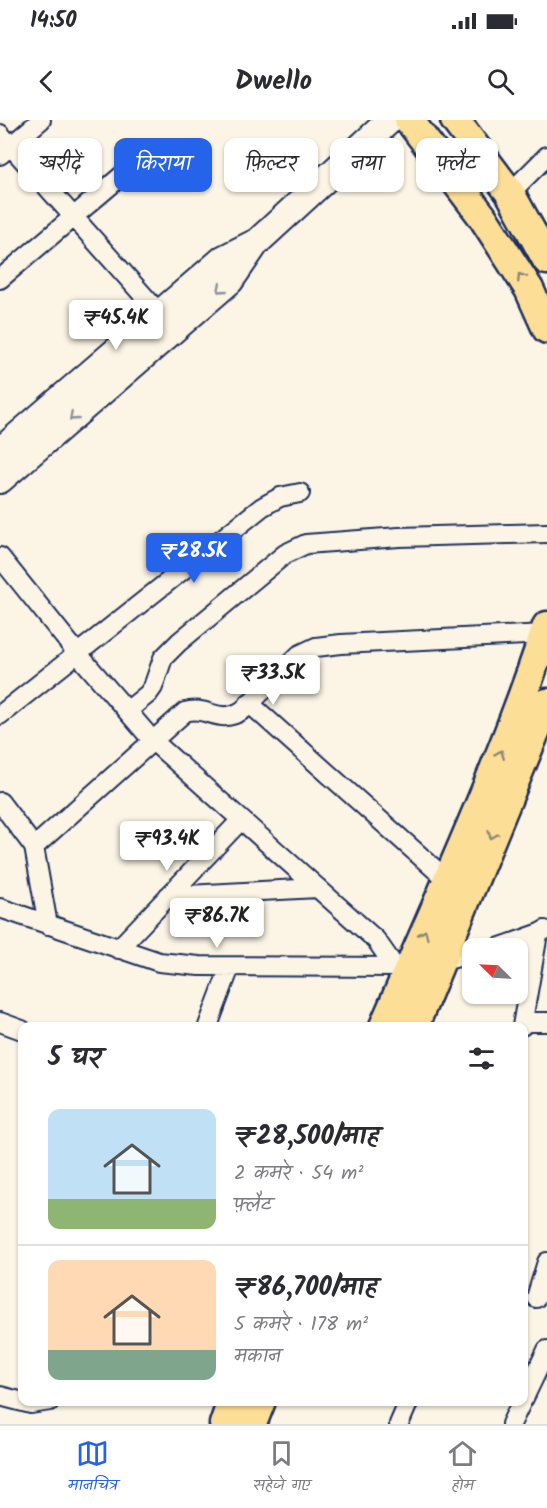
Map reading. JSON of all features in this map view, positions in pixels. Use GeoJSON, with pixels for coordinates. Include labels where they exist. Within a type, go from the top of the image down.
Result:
{"type":"FeatureCollection","features":[{"type":"Feature","properties":{"kind":"main road"},"geometry":{"type":"LineString","coordinates":[[0,480],[230,281],[256,243],[390,120]]}},
{"type":"Feature","properties":{"kind":"main road"},"geometry":{"type":"LineString","coordinates":[[409,120],[482,216],[529,289],[547,329]]}},
{"type":"Feature","properties":{"kind":"main road"},"geometry":{"type":"LineString","coordinates":[[455,120],[510,193],[547,260]]}},
{"type":"Feature","properties":{"kind":"main road"},"geometry":{"type":"LineString","coordinates":[[0,451],[223,259],[256,243]]}},
{"type":"Feature","properties":{"kind":"main road"},"geometry":{"type":"LineString","coordinates":[[385,1022],[402,967],[447,880],[473,822],[530,680],[546,630]]}},
{"type":"Feature","properties":{"kind":"main road"},"geometry":{"type":"LineString","coordinates":[[416,1022],[547,703]]}},
{"type":"Feature","properties":{"kind":"main road"},"geometry":{"type":"LineString","coordinates":[[224,1424],[230,1406]]}},
{"type":"Feature","properties":{"kind":"main road"},"geometry":{"type":"LineString","coordinates":[[252,1424],[259,1406]]}},
{"type":"Feature","properties":{"kind":"street"},"geometry":{"type":"LineString","coordinates":[[41,120],[4,145],[74,217],[159,313]]}},
{"type":"Feature","properties":{"kind":"street"},"geometry":{"type":"LineString","coordinates":[[510,193],[547,156]]}},
{"type":"Feature","properties":{"kind":"street"},"geometry":{"type":"LineString","coordinates":[[0,279],[114,182]]}},
{"type":"Feature","properties":{"kind":"street"},"geometry":{"type":"LineString","coordinates":[[0,716],[262,507],[280,497],[300,493]]}},
{"type":"Feature","properties":{"kind":"street"},"geometry":{"type":"LineString","coordinates":[[127,711],[148,694],[153,687],[163,658],[179,642],[285,554],[306,544],[399,537],[547,533]]}},
{"type":"Feature","properties":{"kind":"street"},"geometry":{"type":"LineString","coordinates":[[0,557],[77,653],[153,741],[376,940],[402,967]]}},
{"type":"Feature","properties":{"kind":"street"},"geometry":{"type":"LineString","coordinates":[[34,847],[185,712],[194,710],[224,717],[236,714],[299,655],[316,647],[546,630]]}},
{"type":"Feature","properties":{"kind":"street"},"geometry":{"type":"LineString","coordinates":[[249,704],[447,880]]}},
{"type":"Feature","properties":{"kind":"street"},"geometry":{"type":"LineString","coordinates":[[0,802],[34,847],[48,925]]}},
{"type":"Feature","properties":{"kind":"street"},"geometry":{"type":"LineString","coordinates":[[118,949],[241,820]]}},
{"type":"Feature","properties":{"kind":"street"},"geometry":{"type":"LineString","coordinates":[[168,896],[318,888]]}},
{"type":"Feature","properties":{"kind":"street"},"geometry":{"type":"LineString","coordinates":[[0,908],[159,962],[230,967],[402,967],[462,956]]}},
{"type":"Feature","properties":{"kind":"street"},"geometry":{"type":"LineString","coordinates":[[526,938],[542,932]]}},
{"type":"Feature","properties":{"kind":"street"},"geometry":{"type":"LineString","coordinates":[[523,1022],[542,932]]}},
{"type":"Feature","properties":{"kind":"street"},"geometry":{"type":"LineString","coordinates":[[209,1022],[230,967]]}},
{"type":"Feature","properties":{"kind":"street"},"geometry":{"type":"LineString","coordinates":[[0,1022],[18,1029]]}},
{"type":"Feature","properties":{"kind":"street"},"geometry":{"type":"LineString","coordinates":[[528,1024],[547,1022]]}},
{"type":"Feature","properties":{"kind":"street"},"geometry":{"type":"LineString","coordinates":[[535,1297],[547,1262]]}},
{"type":"Feature","properties":{"kind":"street"},"geometry":{"type":"LineString","coordinates":[[528,1390],[547,1350]]}},
{"type":"Feature","properties":{"kind":"street"},"geometry":{"type":"LineString","coordinates":[[0,1396],[18,1401]]}},
{"type":"Feature","properties":{"kind":"street"},"geometry":{"type":"LineString","coordinates":[[399,1424],[408,1406]]}},
{"type":"Feature","properties":{"kind":"street"},"geometry":{"type":"LineString","coordinates":[[511,1424],[520,1406]]}}]}
